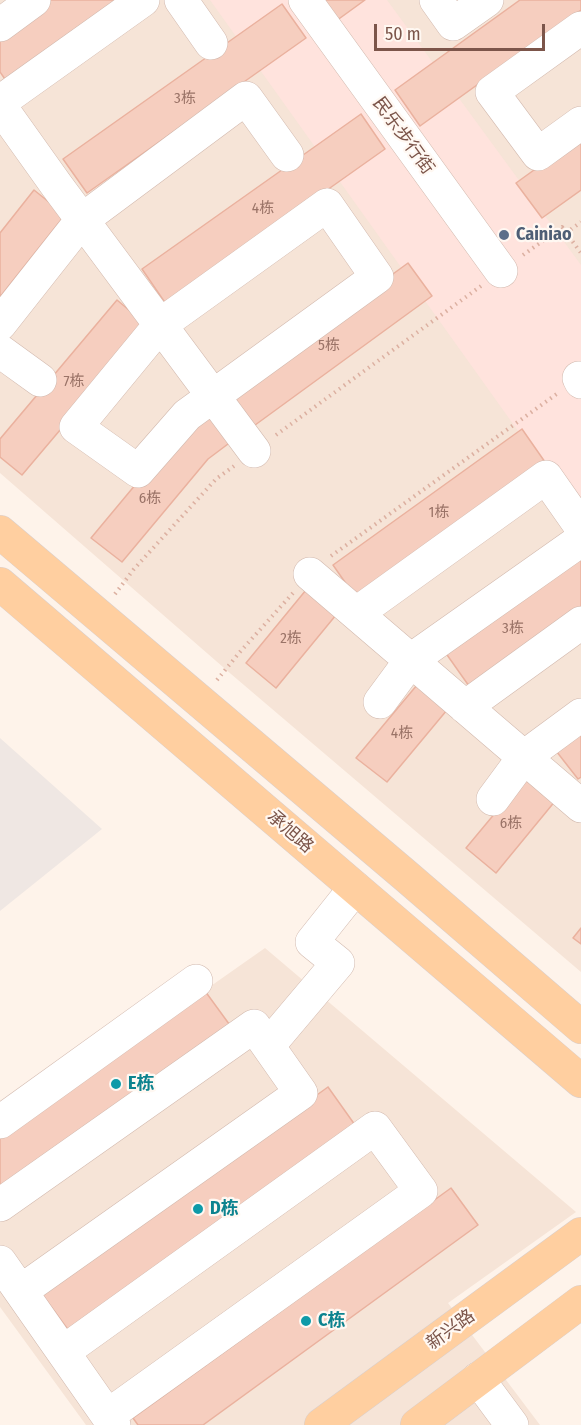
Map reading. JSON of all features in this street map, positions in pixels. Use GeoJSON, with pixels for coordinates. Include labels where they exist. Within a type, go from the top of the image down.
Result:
{"type":"FeatureCollection","features":[{"type":"Feature","properties":{"kind":"main road"},"geometry":{"type":"LineString","coordinates":[[0,532],[581,1028]]}},
{"type":"Feature","properties":{"kind":"main road","name":"承旭路"},"geometry":{"type":"LineString","coordinates":[[0,584],[581,1081]]}},
{"type":"Feature","properties":{"kind":"main road","name":"新兴路"},"geometry":{"type":"LineString","coordinates":[[321,1425],[581,1234]]}},
{"type":"Feature","properties":{"kind":"main road"},"geometry":{"type":"LineString","coordinates":[[417,1425],[581,1302]]}},
{"type":"Feature","properties":{"kind":"street"},"geometry":{"type":"LineString","coordinates":[[0,25],[34,0]]}},
{"type":"Feature","properties":{"kind":"street"},"geometry":{"type":"LineString","coordinates":[[143,0],[0,104],[82,220],[254,451]]}},
{"type":"Feature","properties":{"kind":"street"},"geometry":{"type":"LineString","coordinates":[[181,0],[211,43]]}},
{"type":"Feature","properties":{"kind":"street","name":"民乐步行街"},"geometry":{"type":"LineString","coordinates":[[305,0],[501,272]]}},
{"type":"Feature","properties":{"kind":"street"},"geometry":{"type":"LineString","coordinates":[[436,0],[453,24],[488,0]]}},
{"type":"Feature","properties":{"kind":"street"},"geometry":{"type":"LineString","coordinates":[[581,28],[492,92],[538,154],[581,123]]}},
{"type":"Feature","properties":{"kind":"street"},"geometry":{"type":"LineString","coordinates":[[0,324],[82,220],[246,98],[286,155]]}},
{"type":"Feature","properties":{"kind":"street"},"geometry":{"type":"LineString","coordinates":[[327,205],[377,277],[213,397],[188,415],[138,471],[75,427],[160,325],[327,205]]}},
{"type":"Feature","properties":{"kind":"street"},"geometry":{"type":"LineString","coordinates":[[0,351],[40,380]]}},
{"type":"Feature","properties":{"kind":"street"},"geometry":{"type":"LineString","coordinates":[[357,614],[546,477],[581,527]]}},
{"type":"Feature","properties":{"kind":"street"},"geometry":{"type":"LineString","coordinates":[[380,702],[411,660],[581,540]]}},
{"type":"Feature","properties":{"kind":"street"},"geometry":{"type":"LineString","coordinates":[[310,574],[524,757],[578,798]]}},
{"type":"Feature","properties":{"kind":"street"},"geometry":{"type":"LineString","coordinates":[[465,707],[581,623]]}},
{"type":"Feature","properties":{"kind":"street"},"geometry":{"type":"LineString","coordinates":[[493,799],[524,757],[581,715]]}},
{"type":"Feature","properties":{"kind":"street"},"geometry":{"type":"LineString","coordinates":[[268,1046],[338,963],[312,942],[355,888]]}},
{"type":"Feature","properties":{"kind":"street"},"geometry":{"type":"LineString","coordinates":[[0,1122],[196,981]]}},
{"type":"Feature","properties":{"kind":"street"},"geometry":{"type":"LineString","coordinates":[[0,1205],[254,1026],[301,1093],[21,1291]]}},
{"type":"Feature","properties":{"kind":"street"},"geometry":{"type":"LineString","coordinates":[[0,1262],[63,1352],[112,1419],[421,1191],[375,1128],[63,1352]]}},
{"type":"Feature","properties":{"kind":"street"},"geometry":{"type":"LineString","coordinates":[[478,1379],[512,1425]]}},
{"type":"Feature","properties":{"kind":"path"},"geometry":{"type":"LineString","coordinates":[[566,233],[581,222]]}},
{"type":"Feature","properties":{"kind":"path"},"geometry":{"type":"LineString","coordinates":[[98,615],[134,569],[216,479],[562,227],[581,254]]}},
{"type":"Feature","properties":{"kind":"path"},"geometry":{"type":"LineString","coordinates":[[199,701],[316,567],[580,380]]}},
{"type":"Feature","properties":{"kind":"shaded area"},"geometry":{"type":"Polygon","coordinates":[[[0,0],[581,0],[581,972],[231,674],[0,473],[0,0]]]}},
{"type":"Feature","properties":{"kind":"shaded area"},"geometry":{"type":"Polygon","coordinates":[[[210,0],[387,0],[581,265],[581,519],[210,0]]]}},
{"type":"Feature","properties":{"kind":"shaded area"},"geometry":{"type":"Polygon","coordinates":[[[0,738],[102,829],[0,911],[0,738]]]}},
{"type":"Feature","properties":{"kind":"shaded area"},"geometry":{"type":"Polygon","coordinates":[[[265,948],[576,1212],[448,1303],[540,1425],[86,1425],[0,1307],[0,1134],[265,948]]]}},
{"type":"Feature","properties":{"kind":"building"},"geometry":{"type":"Polygon","coordinates":[[[49,0],[122,0],[7,82],[0,72],[0,35],[49,0]]]}},
{"type":"Feature","properties":{"kind":"building"},"geometry":{"type":"Polygon","coordinates":[[[320,0],[365,0],[336,21],[320,0]]]}},
{"type":"Feature","properties":{"kind":"building"},"geometry":{"type":"Polygon","coordinates":[[[520,0],[581,0],[581,10],[420,126],[395,90],[520,0]]]}},
{"type":"Feature","properties":{"kind":"building"},"geometry":{"type":"Polygon","coordinates":[[[282,4],[306,38],[87,193],[63,159],[282,4]]]}},
{"type":"Feature","properties":{"kind":"building"},"geometry":{"type":"Polygon","coordinates":[[[361,114],[385,149],[166,304],[142,269],[361,114]]]}},
{"type":"Feature","properties":{"kind":"building"},"geometry":{"type":"Polygon","coordinates":[[[581,136],[581,190],[542,218],[516,183],[581,136]]]}},
{"type":"Feature","properties":{"kind":"building"},"geometry":{"type":"Polygon","coordinates":[[[34,190],[65,215],[0,297],[0,233],[34,190]]]}},
{"type":"Feature","properties":{"kind":"building"},"geometry":{"type":"Polygon","coordinates":[[[408,263],[432,296],[251,428],[227,395],[408,263]]]}},
{"type":"Feature","properties":{"kind":"building"},"geometry":{"type":"Polygon","coordinates":[[[117,300],[148,326],[22,475],[0,457],[0,439],[117,300]]]}},
{"type":"Feature","properties":{"kind":"building"},"geometry":{"type":"Polygon","coordinates":[[[209,411],[232,441],[208,459],[122,562],[91,538],[181,430],[209,411]]]}},
{"type":"Feature","properties":{"kind":"building"},"geometry":{"type":"Polygon","coordinates":[[[522,429],[545,462],[356,598],[333,565],[522,429]]]}},
{"type":"Feature","properties":{"kind":"building"},"geometry":{"type":"Polygon","coordinates":[[[581,556],[581,607],[469,686],[445,652],[581,556]]]}},
{"type":"Feature","properties":{"kind":"building"},"geometry":{"type":"Polygon","coordinates":[[[306,590],[336,615],[276,688],[246,663],[306,590]]]}},
{"type":"Feature","properties":{"kind":"building"},"geometry":{"type":"Polygon","coordinates":[[[417,685],[447,710],[387,782],[356,758],[417,685]]]}},
{"type":"Feature","properties":{"kind":"building"},"geometry":{"type":"Polygon","coordinates":[[[581,726],[581,777],[578,779],[553,747],[581,726]]]}},
{"type":"Feature","properties":{"kind":"building"},"geometry":{"type":"Polygon","coordinates":[[[526,776],[556,800],[496,873],[466,848],[526,776]]]}},
{"type":"Feature","properties":{"kind":"building"},"geometry":{"type":"Polygon","coordinates":[[[581,928],[581,944],[573,938],[581,928]]]}},
{"type":"Feature","properties":{"kind":"building","name":"E栋"},"geometry":{"type":"Polygon","coordinates":[[[205,991],[232,1028],[0,1195],[0,1139],[205,991]]]}},
{"type":"Feature","properties":{"kind":"building","name":"D栋"},"geometry":{"type":"Polygon","coordinates":[[[328,1087],[355,1125],[69,1331],[41,1293],[328,1087]]]}},
{"type":"Feature","properties":{"kind":"building","name":"C栋"},"geometry":{"type":"Polygon","coordinates":[[[451,1188],[478,1225],[203,1425],[138,1425],[133,1418],[451,1188]]]}},
{"type":"Feature","properties":{"kind":"place","name":"Cainiao"},"geometry":{"type":"Point","coordinates":[504,235]}},
{"type":"Feature","properties":{"kind":"place","name":"E栋"},"geometry":{"type":"Point","coordinates":[116,1084]}},
{"type":"Feature","properties":{"kind":"place","name":"D栋"},"geometry":{"type":"Point","coordinates":[198,1209]}},
{"type":"Feature","properties":{"kind":"place","name":"C栋"},"geometry":{"type":"Point","coordinates":[306,1321]}}]}
